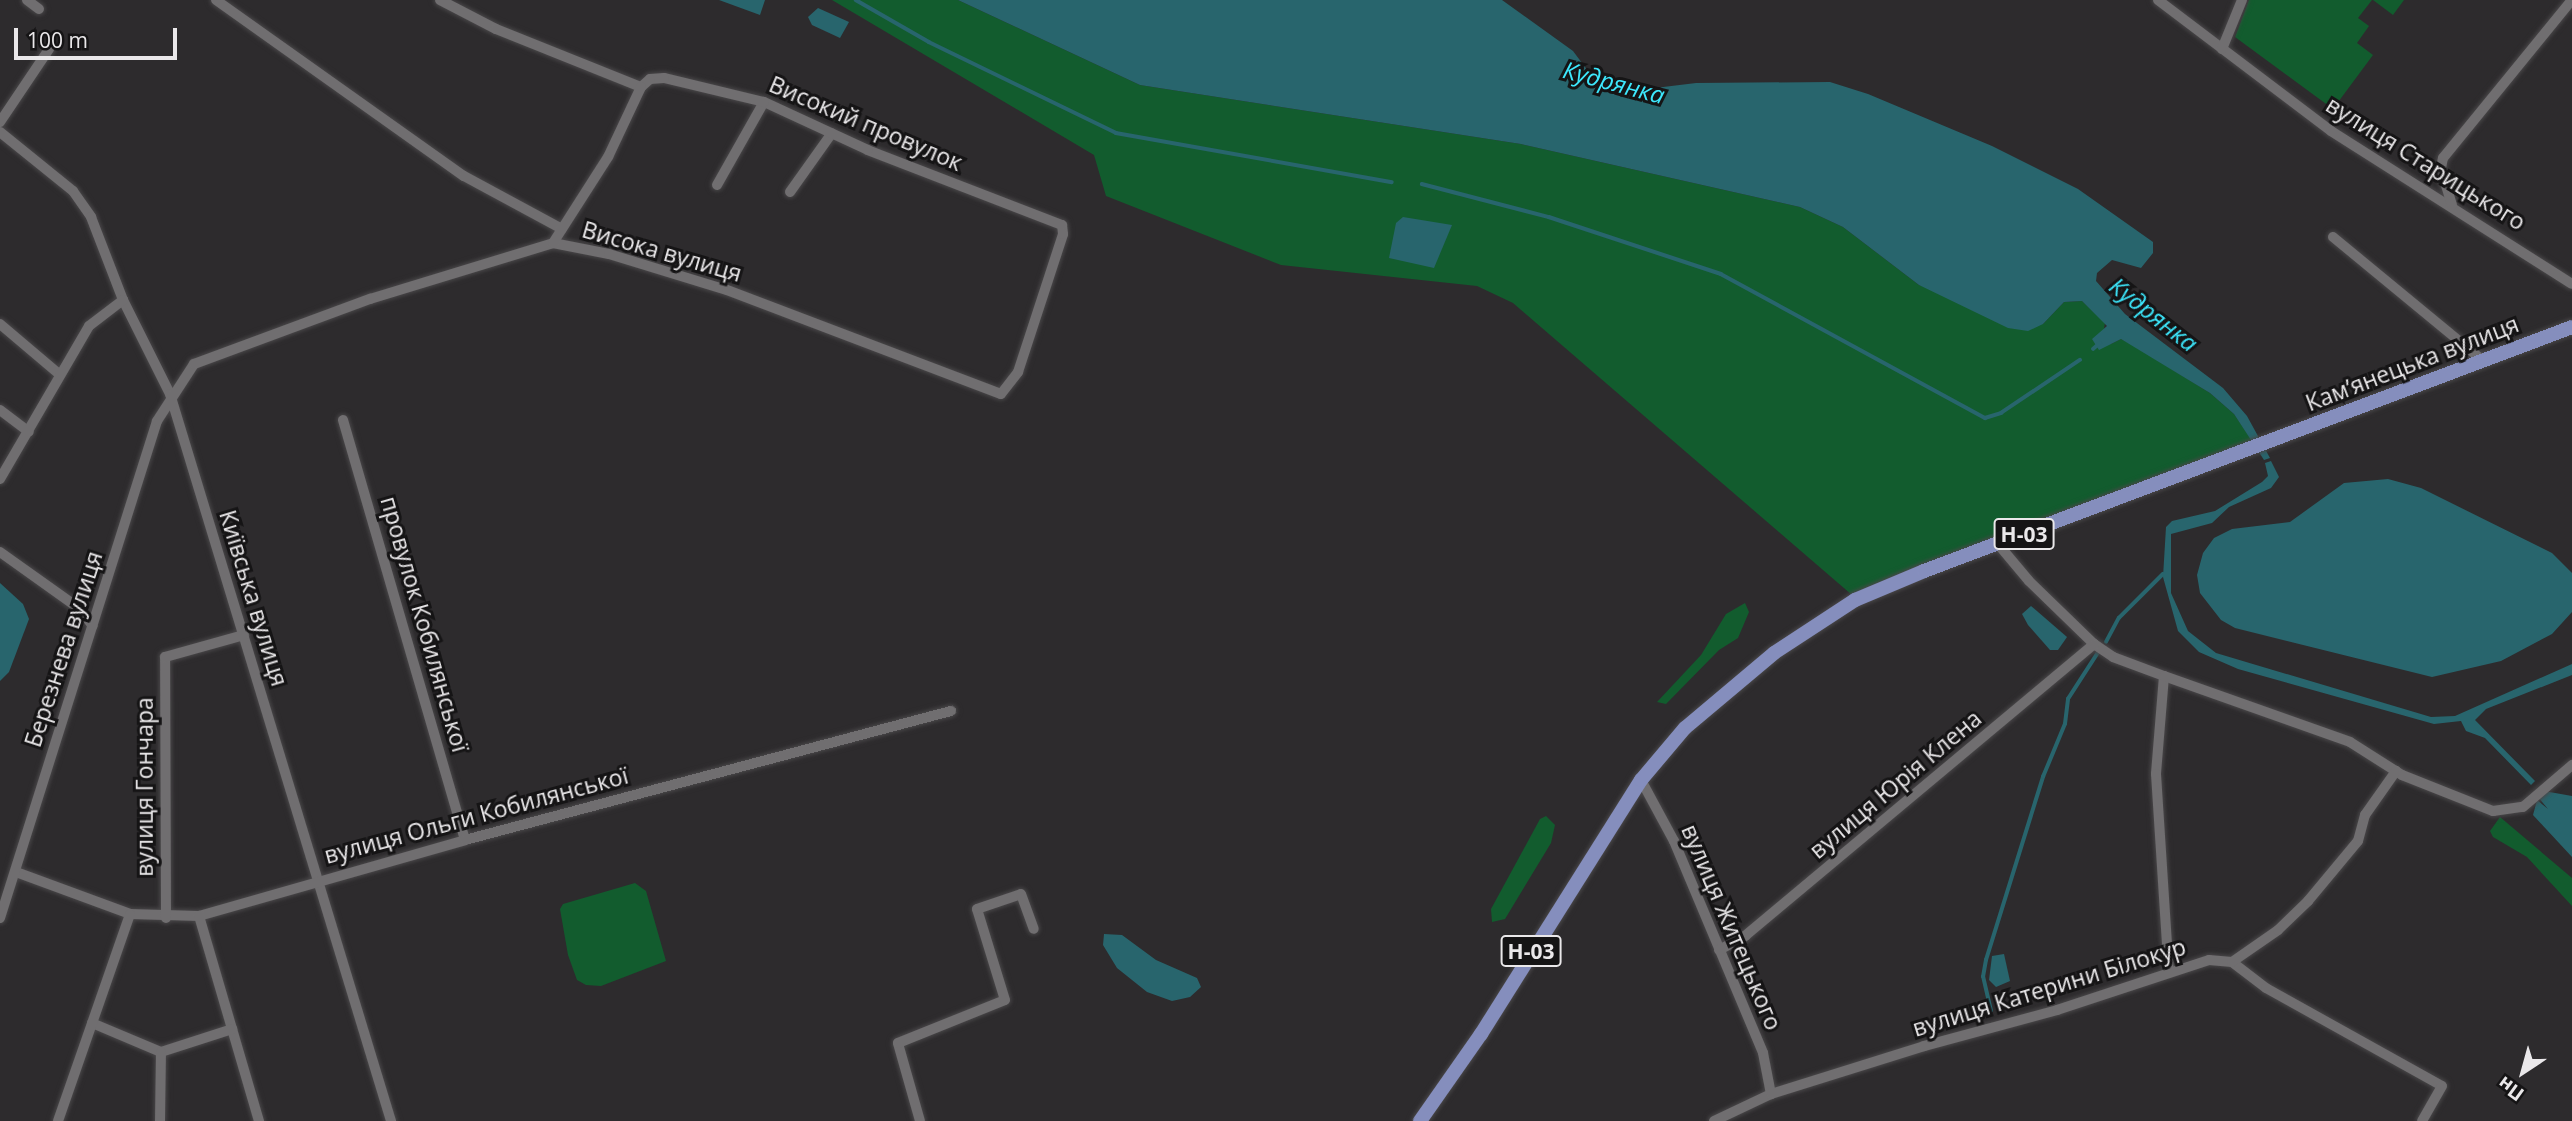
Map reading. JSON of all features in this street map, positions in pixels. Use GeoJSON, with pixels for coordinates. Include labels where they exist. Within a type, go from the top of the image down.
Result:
{"type":"FeatureCollection","features":[{"type":"Feature","properties":{"kind":"main road","name":"Камʼянецька вулиця"},"geometry":{"type":"LineString","coordinates":[[1998,544],[2572,327]]}},
{"type":"Feature","properties":{"kind":"main road","name":"Н-03"},"geometry":{"type":"LineString","coordinates":[[1420,1121],[1481,1034],[1641,780],[1723,692],[1833,613],[1924,571],[1998,544]]}},
{"type":"Feature","properties":{"kind":"street"},"geometry":{"type":"LineString","coordinates":[[27,0],[38,9]]}},
{"type":"Feature","properties":{"kind":"street"},"geometry":{"type":"LineString","coordinates":[[216,0],[464,176],[562,229]]}},
{"type":"Feature","properties":{"kind":"street"},"geometry":{"type":"LineString","coordinates":[[440,0],[496,29],[641,87],[608,157],[553,243]]}},
{"type":"Feature","properties":{"kind":"street","name":"вулиця Старицького"},"geometry":{"type":"LineString","coordinates":[[2158,0],[2331,131],[2452,205],[2572,284]]}},
{"type":"Feature","properties":{"kind":"street"},"geometry":{"type":"LineString","coordinates":[[2222,49],[2242,0]]}},
{"type":"Feature","properties":{"kind":"street"},"geometry":{"type":"LineString","coordinates":[[2452,205],[2441,168],[2443,158],[2571,0]]}},
{"type":"Feature","properties":{"kind":"street"},"geometry":{"type":"LineString","coordinates":[[0,122],[49,49]]}},
{"type":"Feature","properties":{"kind":"street","name":"Високий провулок"},"geometry":{"type":"LineString","coordinates":[[641,87],[650,79],[684,79],[764,102],[832,133],[1062,225],[1063,234],[1018,372],[1001,394],[993,390]]}},
{"type":"Feature","properties":{"kind":"street"},"geometry":{"type":"LineString","coordinates":[[716,185],[764,102]]}},
{"type":"Feature","properties":{"kind":"street","name":"Київська вулиця"},"geometry":{"type":"LineString","coordinates":[[0,132],[73,191],[91,216],[123,300],[170,394],[391,1121]]}},
{"type":"Feature","properties":{"kind":"street"},"geometry":{"type":"LineString","coordinates":[[790,192],[832,133]]}},
{"type":"Feature","properties":{"kind":"street"},"geometry":{"type":"LineString","coordinates":[[2333,237],[2482,360]]}},
{"type":"Feature","properties":{"kind":"street","name":"Висока вулиця"},"geometry":{"type":"LineString","coordinates":[[170,394],[194,364],[370,299],[553,243],[609,254],[727,290],[993,390]]}},
{"type":"Feature","properties":{"kind":"street"},"geometry":{"type":"LineString","coordinates":[[0,479],[89,326],[123,300]]}},
{"type":"Feature","properties":{"kind":"street"},"geometry":{"type":"LineString","coordinates":[[0,324],[59,374]]}},
{"type":"Feature","properties":{"kind":"street","name":"Березнева вулиця"},"geometry":{"type":"LineString","coordinates":[[0,918],[157,421],[170,394]]}},
{"type":"Feature","properties":{"kind":"street"},"geometry":{"type":"LineString","coordinates":[[0,410],[29,432]]}},
{"type":"Feature","properties":{"kind":"street","name":"провулок Кобилянської"},"geometry":{"type":"LineString","coordinates":[[343,420],[465,839]]}},
{"type":"Feature","properties":{"kind":"street"},"geometry":{"type":"LineString","coordinates":[[1998,544],[2029,581],[2094,644],[2113,657],[2350,742],[2396,771],[2493,811],[2528,803],[2572,765]]}},
{"type":"Feature","properties":{"kind":"street"},"geometry":{"type":"LineString","coordinates":[[0,552],[80,609],[93,626]]}},
{"type":"Feature","properties":{"kind":"street","name":"вулиця Гончара"},"geometry":{"type":"LineString","coordinates":[[166,918],[164,657],[244,635]]}},
{"type":"Feature","properties":{"kind":"street","name":"вулиця Юрія Клена"},"geometry":{"type":"LineString","coordinates":[[1718,950],[1745,936],[2094,644]]}},
{"type":"Feature","properties":{"kind":"street"},"geometry":{"type":"LineString","coordinates":[[2164,677],[2156,775],[2169,973]]}},
{"type":"Feature","properties":{"kind":"street","name":"вулиця Ольги Кобилянської"},"geometry":{"type":"LineString","coordinates":[[16,872],[130,914],[166,918],[199,916],[465,839],[951,711]]}},
{"type":"Feature","properties":{"kind":"street"},"geometry":{"type":"LineString","coordinates":[[2396,771],[2365,815],[2358,841],[2292,918],[2232,962],[2266,988],[2442,1086],[2422,1121]]}},
{"type":"Feature","properties":{"kind":"street","name":"вулиця Житецького"},"geometry":{"type":"LineString","coordinates":[[1641,780],[1674,841],[1763,1053],[1771,1094]]}},
{"type":"Feature","properties":{"kind":"street"},"geometry":{"type":"LineString","coordinates":[[920,1121],[897,1050],[898,1043],[1005,1000],[977,909],[1021,894],[1034,929]]}},
{"type":"Feature","properties":{"kind":"street"},"geometry":{"type":"LineString","coordinates":[[58,1121],[130,914]]}},
{"type":"Feature","properties":{"kind":"street"},"geometry":{"type":"LineString","coordinates":[[199,916],[260,1121]]}},
{"type":"Feature","properties":{"kind":"street","name":"вулиця Катерини Білокур"},"geometry":{"type":"LineString","coordinates":[[1714,1121],[1771,1094],[2209,960],[2232,962]]}},
{"type":"Feature","properties":{"kind":"street"},"geometry":{"type":"LineString","coordinates":[[92,1023],[161,1052],[232,1029]]}},
{"type":"Feature","properties":{"kind":"street"},"geometry":{"type":"LineString","coordinates":[[160,1121],[161,1052]]}},
{"type":"Feature","properties":{"kind":"green space"},"geometry":{"type":"Polygon","coordinates":[[[832,0],[958,0],[1140,85],[1521,144],[1800,207],[1843,227],[1919,285],[2043,324],[2064,302],[2082,301],[2105,323],[2103,334],[2111,344],[2121,339],[2210,393],[2234,414],[2253,442],[1852,595],[1513,303],[1477,286],[1281,265],[1106,196],[1094,155],[832,0]]]}},
{"type":"Feature","properties":{"kind":"green space"},"geometry":{"type":"Polygon","coordinates":[[[2249,0],[2372,0],[2358,18],[2369,26],[2357,43],[2373,55],[2333,109],[2235,37],[2249,0]]]}},
{"type":"Feature","properties":{"kind":"green space"},"geometry":{"type":"Polygon","coordinates":[[[2373,0],[2404,0],[2393,15],[2373,0]]]}},
{"type":"Feature","properties":{"kind":"green space"},"geometry":{"type":"Polygon","coordinates":[[[1745,603],[1749,612],[1738,638],[1719,650],[1666,704],[1657,702],[1701,655],[1726,614],[1745,603]]]}},
{"type":"Feature","properties":{"kind":"green space"},"geometry":{"type":"Polygon","coordinates":[[[1546,816],[1555,825],[1551,843],[1505,919],[1492,922],[1491,909],[1540,819],[1546,816]]]}},
{"type":"Feature","properties":{"kind":"green space"},"geometry":{"type":"Polygon","coordinates":[[[2500,817],[2572,878],[2572,906],[2527,857],[2493,837],[2490,831],[2500,817]]]}},
{"type":"Feature","properties":{"kind":"green space"},"geometry":{"type":"Polygon","coordinates":[[[635,883],[646,891],[666,961],[601,986],[586,985],[577,980],[568,955],[560,909],[563,904],[635,883]]]}},
{"type":"Feature","properties":{"kind":"water"},"geometry":{"type":"Polygon","coordinates":[[[719,0],[765,0],[760,15],[719,0]]]}},
{"type":"Feature","properties":{"kind":"water"},"geometry":{"type":"Polygon","coordinates":[[[958,0],[1502,0],[1573,51],[1588,71],[1608,82],[1655,88],[1696,83],[1830,82],[1868,94],[1992,146],[2078,189],[2153,242],[2153,253],[2141,268],[2112,260],[2097,273],[2096,281],[2125,314],[2223,388],[2247,416],[2270,458],[2264,460],[2234,414],[2210,393],[2121,339],[2099,350],[2092,339],[2107,326],[2082,301],[2064,302],[2043,324],[2028,331],[2008,328],[1919,285],[1843,227],[1800,207],[1521,144],[1140,85],[958,0]]]}},
{"type":"Feature","properties":{"kind":"water"},"geometry":{"type":"Polygon","coordinates":[[[818,8],[849,22],[840,38],[812,25],[808,17],[818,8]]]}},
{"type":"Feature","properties":{"kind":"water"},"geometry":{"type":"Polygon","coordinates":[[[1403,217],[1452,225],[1434,268],[1389,258],[1396,223],[1403,217]]]}},
{"type":"Feature","properties":{"kind":"water"},"geometry":{"type":"Polygon","coordinates":[[[2271,461],[2279,477],[2271,488],[2229,507],[2212,523],[2171,534],[2171,593],[2188,631],[2216,653],[2431,717],[2455,716],[2572,664],[2572,675],[2486,709],[2475,720],[2535,781],[2531,785],[2485,738],[2466,731],[2461,721],[2434,724],[2238,669],[2199,652],[2178,631],[2163,577],[2166,527],[2172,521],[2215,511],[2262,482],[2268,476],[2265,463],[2271,461]]]}},
{"type":"Feature","properties":{"kind":"water"},"geometry":{"type":"Polygon","coordinates":[[[2388,479],[2421,488],[2552,553],[2572,573],[2572,612],[2552,634],[2501,661],[2432,677],[2235,628],[2221,620],[2200,593],[2197,575],[2203,553],[2214,538],[2232,529],[2290,522],[2344,483],[2388,479]]]}},
{"type":"Feature","properties":{"kind":"water"},"geometry":{"type":"Polygon","coordinates":[[[0,583],[23,604],[29,619],[9,672],[0,681],[0,583]]]}},
{"type":"Feature","properties":{"kind":"water"},"geometry":{"type":"Polygon","coordinates":[[[2031,606],[2067,637],[2058,650],[2050,650],[2028,625],[2022,614],[2031,606]]]}},
{"type":"Feature","properties":{"kind":"water"},"geometry":{"type":"Polygon","coordinates":[[[2544,791],[2572,796],[2572,857],[2533,815],[2537,800],[2548,809],[2538,797],[2544,791]]]}},
{"type":"Feature","properties":{"kind":"water"},"geometry":{"type":"Polygon","coordinates":[[[1104,934],[1122,935],[1156,960],[1197,978],[1201,987],[1190,997],[1172,1001],[1147,992],[1117,968],[1103,945],[1104,934]]]}},
{"type":"Feature","properties":{"kind":"water"},"geometry":{"type":"Polygon","coordinates":[[[2004,954],[2010,981],[1996,987],[1989,980],[1992,956],[2004,954]]]}},
{"type":"Feature","properties":{"kind":"waterway"},"geometry":{"type":"LineString","coordinates":[[856,0],[929,42],[1116,133],[1392,182]]}},
{"type":"Feature","properties":{"kind":"waterway"},"geometry":{"type":"LineString","coordinates":[[1422,184],[1549,217],[1721,274],[1985,418],[2001,413],[2080,360]]}},
{"type":"Feature","properties":{"kind":"waterway"},"geometry":{"type":"LineString","coordinates":[[2093,349],[2100,343]]}},
{"type":"Feature","properties":{"kind":"waterway"},"geometry":{"type":"LineString","coordinates":[[2106,642],[2119,618],[2163,574]]}},
{"type":"Feature","properties":{"kind":"waterway"},"geometry":{"type":"LineString","coordinates":[[1991,1011],[1983,977],[1986,960],[2043,777],[2065,724],[2068,699],[2097,654]]}},
{"type":"Feature","properties":{"kind":"water label","name":"Кудрянка"},"geometry":{"type":"Point","coordinates":[1614,82]}},
{"type":"Feature","properties":{"kind":"water label","name":"Кудрянка"},"geometry":{"type":"Point","coordinates":[2154,314]}}]}
